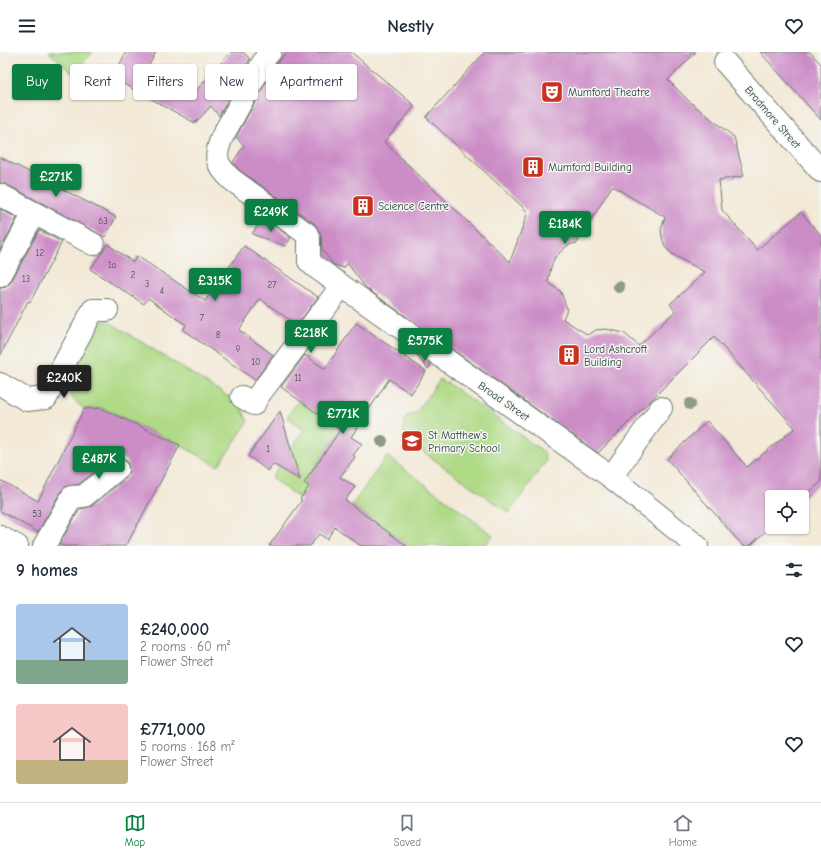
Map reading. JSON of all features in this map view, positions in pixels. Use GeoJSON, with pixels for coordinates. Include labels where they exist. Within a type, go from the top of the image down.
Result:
{"type":"FeatureCollection","features":[{"type":"Feature","properties":{"kind":"street","name":"Broad Street"},"geometry":{"type":"LineString","coordinates":[[270,52],[222,137],[217,150],[217,161],[220,168],[231,179],[307,234],[309,239],[309,260],[314,266],[341,287],[611,477],[697,546]]}},
{"type":"Feature","properties":{"kind":"street","name":"Bradmore Street"},"geometry":{"type":"LineString","coordinates":[[725,62],[821,171]]}},
{"type":"Feature","properties":{"kind":"street"},"geometry":{"type":"LineString","coordinates":[[0,195],[93,244]]}},
{"type":"Feature","properties":{"kind":"street"},"geometry":{"type":"LineString","coordinates":[[0,276],[34,213]]}},
{"type":"Feature","properties":{"kind":"street"},"geometry":{"type":"LineString","coordinates":[[242,397],[254,404],[258,396],[341,287]]}},
{"type":"Feature","properties":{"kind":"street"},"geometry":{"type":"LineString","coordinates":[[0,384],[27,400],[46,398],[93,310],[107,310]]}},
{"type":"Feature","properties":{"kind":"street"},"geometry":{"type":"LineString","coordinates":[[611,477],[661,408]]}},
{"type":"Feature","properties":{"kind":"street"},"geometry":{"type":"LineString","coordinates":[[44,546],[72,497],[84,496],[117,469]]}},
{"type":"Feature","properties":{"kind":"street"},"geometry":{"type":"LineString","coordinates":[[0,537],[17,546]]}},
{"type":"Feature","properties":{"kind":"green space"},"geometry":{"type":"Polygon","coordinates":[[[49,52],[93,52],[82,64],[70,64],[70,71],[49,52]]]}},
{"type":"Feature","properties":{"kind":"green space"},"geometry":{"type":"Polygon","coordinates":[[[108,321],[240,404],[248,422],[218,466],[180,445],[102,408],[84,409],[73,399],[64,379],[94,323],[108,321]]]}},
{"type":"Feature","properties":{"kind":"green space"},"geometry":{"type":"Polygon","coordinates":[[[440,379],[544,452],[546,461],[509,513],[405,439],[404,428],[407,416],[416,413],[440,379]]]}},
{"type":"Feature","properties":{"kind":"green space"},"geometry":{"type":"Polygon","coordinates":[[[299,400],[343,431],[333,441],[304,482],[309,486],[300,499],[271,478],[304,430],[287,417],[299,400]]]}},
{"type":"Feature","properties":{"kind":"green space"},"geometry":{"type":"Polygon","coordinates":[[[387,456],[493,535],[484,546],[409,546],[352,505],[387,456]]]}},
{"type":"Feature","properties":{"kind":"building"},"geometry":{"type":"Polygon","coordinates":[[[126,52],[156,52],[150,64],[133,64],[133,89],[125,85],[125,64],[120,64],[126,52]]]}},
{"type":"Feature","properties":{"kind":"building"},"geometry":{"type":"Polygon","coordinates":[[[231,52],[243,52],[250,59],[247,64],[220,64],[231,52]]]}},
{"type":"Feature","properties":{"kind":"building"},"geometry":{"type":"Polygon","coordinates":[[[287,52],[351,52],[415,106],[384,142],[510,262],[528,212],[426,117],[485,52],[696,52],[668,80],[690,102],[734,137],[744,176],[719,180],[722,210],[757,250],[801,212],[821,235],[821,482],[809,492],[809,490],[765,490],[765,532],[750,546],[743,546],[667,459],[707,421],[747,467],[795,428],[714,337],[598,453],[366,288],[347,263],[344,268],[334,265],[322,250],[321,235],[315,224],[239,170],[233,162],[244,146],[236,137],[256,100],[258,100],[258,96],[266,82],[266,100],[357,100],[357,64],[277,64],[287,52]],[[612,186],[577,243],[568,245],[555,257],[551,267],[548,282],[561,292],[567,309],[563,319],[588,335],[596,330],[606,329],[624,333],[639,346],[675,311],[670,304],[705,272],[673,255],[665,247],[661,230],[665,217],[612,186]]]}},
{"type":"Feature","properties":{"kind":"building"},"geometry":{"type":"Polygon","coordinates":[[[760,52],[810,52],[821,64],[821,120],[760,52]]]}},
{"type":"Feature","properties":{"kind":"building"},"geometry":{"type":"Polygon","coordinates":[[[205,81],[205,100],[228,100],[219,116],[211,106],[195,123],[153,100],[197,100],[197,90],[205,81]]]}},
{"type":"Feature","properties":{"kind":"building"},"geometry":{"type":"Polygon","coordinates":[[[0,157],[116,217],[105,237],[6,184],[0,183],[0,157]]]}},
{"type":"Feature","properties":{"kind":"building"},"geometry":{"type":"Polygon","coordinates":[[[0,209],[17,218],[0,250],[0,209]]]}},
{"type":"Feature","properties":{"kind":"building"},"geometry":{"type":"Polygon","coordinates":[[[263,218],[291,238],[285,246],[252,234],[263,218]]]}},
{"type":"Feature","properties":{"kind":"building"},"geometry":{"type":"Polygon","coordinates":[[[39,230],[62,242],[30,302],[28,301],[0,356],[0,288],[6,287],[11,282],[39,230]]]}},
{"type":"Feature","properties":{"kind":"building"},"geometry":{"type":"Polygon","coordinates":[[[107,244],[133,262],[137,256],[205,301],[244,246],[318,297],[297,325],[260,299],[239,330],[273,355],[255,380],[183,330],[186,325],[148,298],[144,304],[90,269],[107,244]]]}},
{"type":"Feature","properties":{"kind":"building"},"geometry":{"type":"Polygon","coordinates":[[[356,323],[426,371],[411,394],[389,379],[351,437],[362,444],[353,455],[355,457],[340,477],[355,487],[345,500],[407,546],[361,546],[335,527],[327,539],[319,534],[310,546],[269,546],[302,500],[300,499],[309,486],[304,483],[340,430],[281,387],[305,355],[325,369],[356,323]]]}},
{"type":"Feature","properties":{"kind":"building"},"geometry":{"type":"Polygon","coordinates":[[[416,354],[431,364],[428,369],[416,354]]]}},
{"type":"Feature","properties":{"kind":"building"},"geometry":{"type":"Polygon","coordinates":[[[101,408],[180,445],[126,546],[63,546],[59,544],[80,509],[92,506],[129,474],[127,461],[121,457],[109,459],[79,484],[65,487],[61,491],[38,532],[0,511],[0,480],[38,501],[84,409],[101,408]]]}},
{"type":"Feature","properties":{"kind":"building"},"geometry":{"type":"Polygon","coordinates":[[[280,411],[300,480],[273,464],[268,471],[248,456],[280,411]]]}},
{"type":"Feature","properties":{"kind":"place","name":"Mumford Theatre"},"geometry":{"type":"Point","coordinates":[552,92]}},
{"type":"Feature","properties":{"kind":"place","name":"Mumford Building"},"geometry":{"type":"Point","coordinates":[533,167]}},
{"type":"Feature","properties":{"kind":"place","name":"Science Centre"},"geometry":{"type":"Point","coordinates":[363,206]}},
{"type":"Feature","properties":{"kind":"place","name":"Lord Ashcroft Building"},"geometry":{"type":"Point","coordinates":[569,355]}},
{"type":"Feature","properties":{"kind":"place","name":"St Matthew's Primary School"},"geometry":{"type":"Point","coordinates":[412,441]}}]}
